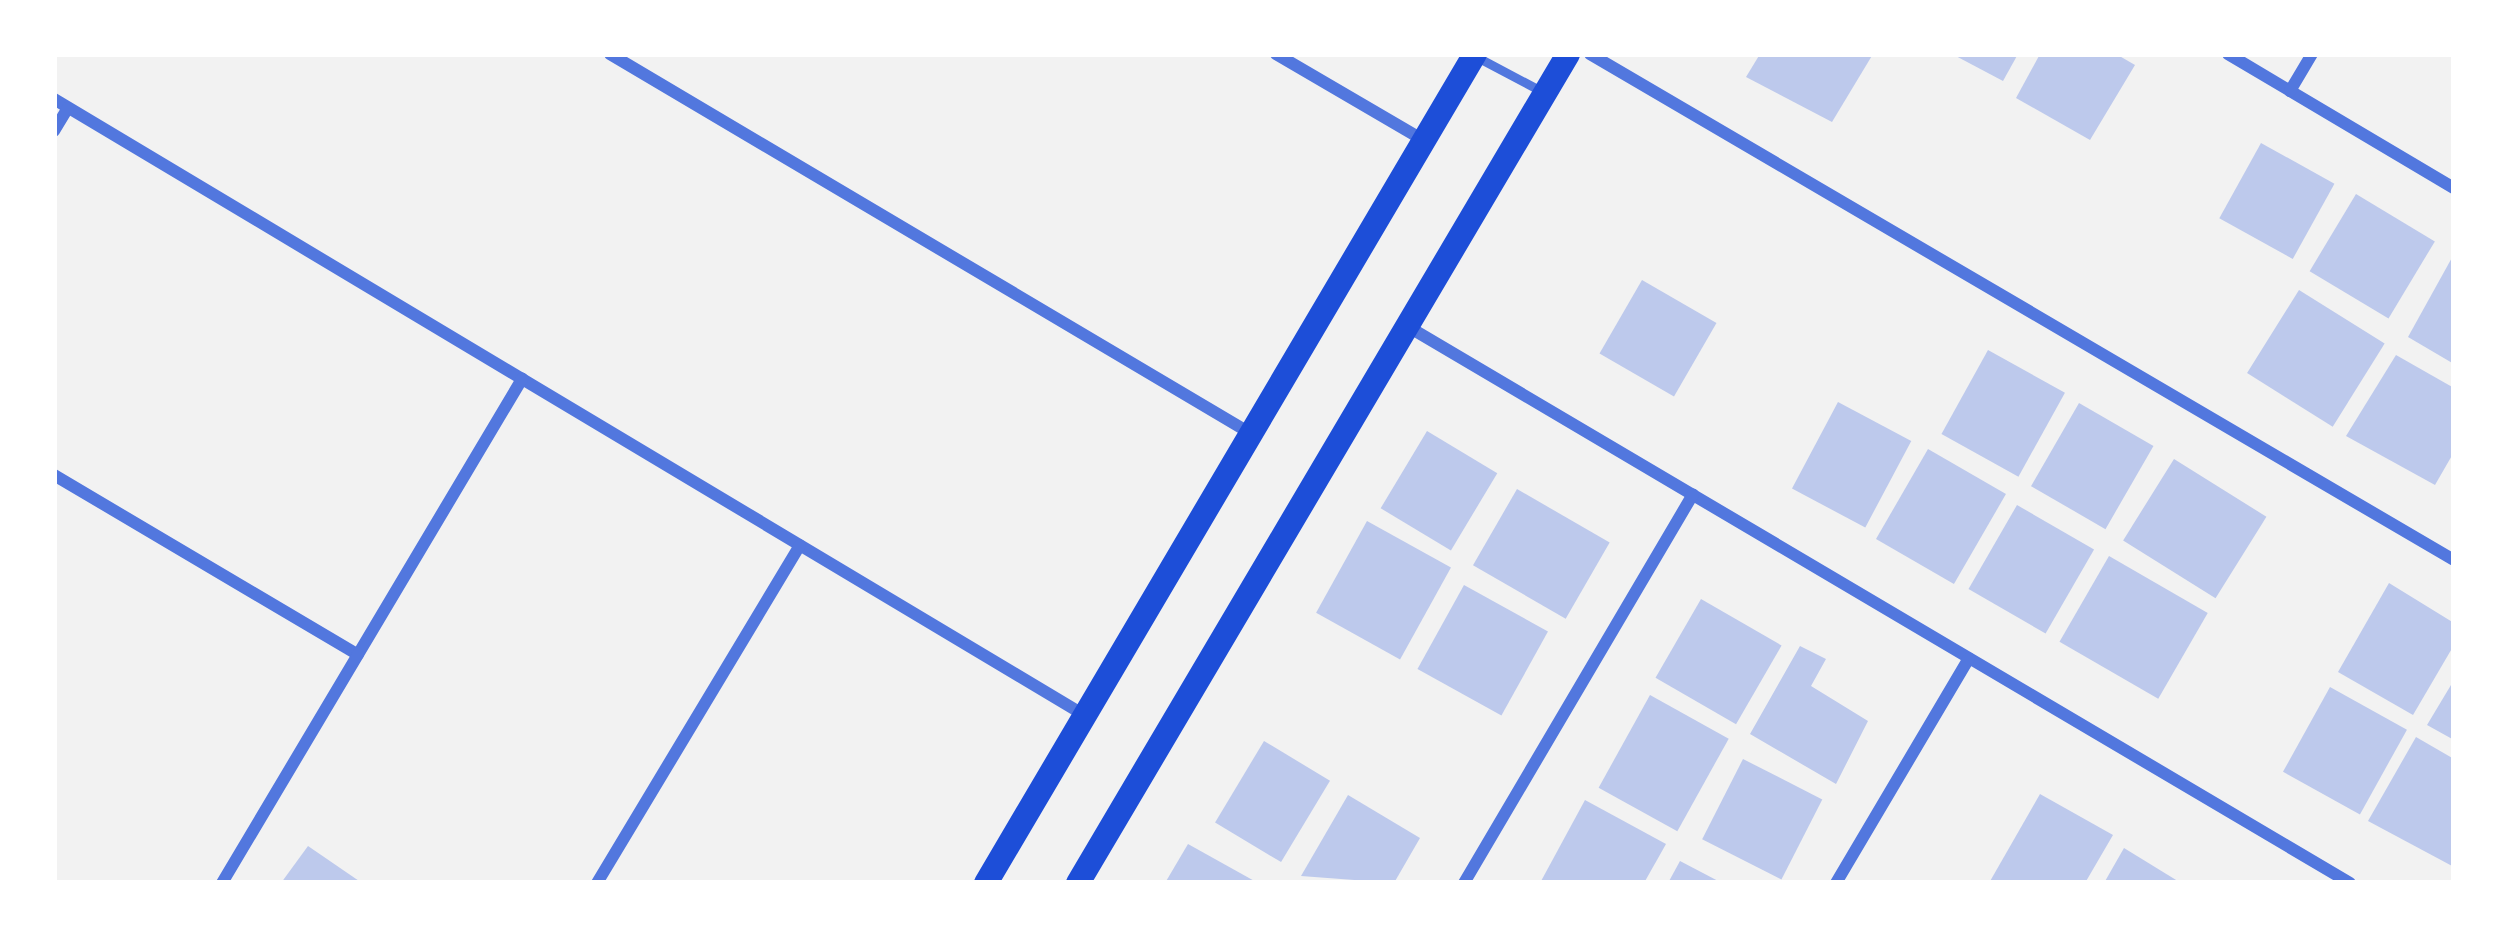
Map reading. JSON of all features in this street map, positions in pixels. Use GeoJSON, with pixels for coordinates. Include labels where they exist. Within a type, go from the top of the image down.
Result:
{"type":"FeatureCollection","features":[{"type":"Feature","properties":{"kind":"main road"},"geometry":{"type":"LineString","coordinates":[[986,883],[1474,54]]}},
{"type":"Feature","properties":{"kind":"main road"},"geometry":{"type":"LineString","coordinates":[[1078,883],[1568,54]]}},
{"type":"Feature","properties":{"kind":"street"},"geometry":{"type":"LineString","coordinates":[[610,54],[1251,434]]}},
{"type":"Feature","properties":{"kind":"street"},"geometry":{"type":"LineString","coordinates":[[1276,54],[1424,140]]}},
{"type":"Feature","properties":{"kind":"street"},"geometry":{"type":"LineString","coordinates":[[1590,54],[2454,560]]}},
{"type":"Feature","properties":{"kind":"street"},"geometry":{"type":"LineString","coordinates":[[2228,54],[2454,188]]}},
{"type":"Feature","properties":{"kind":"street"},"geometry":{"type":"LineString","coordinates":[[2290,91],[2312,54]]}},
{"type":"Feature","properties":{"kind":"street"},"geometry":{"type":"LineString","coordinates":[[54,99],[1085,716]]}},
{"type":"Feature","properties":{"kind":"street"},"geometry":{"type":"LineString","coordinates":[[54,131],[68,108]]}},
{"type":"Feature","properties":{"kind":"street"},"geometry":{"type":"LineString","coordinates":[[1407,326],[2350,883]]}},
{"type":"Feature","properties":{"kind":"street"},"geometry":{"type":"LineString","coordinates":[[222,883],[522,379]]}},
{"type":"Feature","properties":{"kind":"street"},"geometry":{"type":"LineString","coordinates":[[54,475],[358,655]]}},
{"type":"Feature","properties":{"kind":"street"},"geometry":{"type":"LineString","coordinates":[[1464,883],[1693,495]]}},
{"type":"Feature","properties":{"kind":"street"},"geometry":{"type":"LineString","coordinates":[[597,883],[800,544]]}},
{"type":"Feature","properties":{"kind":"street"},"geometry":{"type":"LineString","coordinates":[[1836,883],[1969,658]]}},
{"type":"Feature","properties":{"kind":"lane"},"geometry":{"type":"LineString","coordinates":[[1474,54],[1545,93]]}},
{"type":"Feature","properties":{"kind":"building"},"geometry":{"type":"Polygon","coordinates":[[[1760,54],[1873,54],[1832,122],[1746,77],[1760,54]]]}},
{"type":"Feature","properties":{"kind":"building"},"geometry":{"type":"Polygon","coordinates":[[[1952,54],[2018,54],[2003,81],[1952,54]]]}},
{"type":"Feature","properties":{"kind":"building"},"geometry":{"type":"Polygon","coordinates":[[[2040,54],[2116,54],[2135,65],[2090,140],[2016,98],[2040,54]]]}},
{"type":"Feature","properties":{"kind":"building"},"geometry":{"type":"Polygon","coordinates":[[[2261,143],[2334,184],[2293,259],[2219,218],[2261,143]]]}},
{"type":"Feature","properties":{"kind":"building"},"geometry":{"type":"Polygon","coordinates":[[[2356,194],[2435,241],[2389,319],[2310,271],[2356,194]]]}},
{"type":"Feature","properties":{"kind":"building"},"geometry":{"type":"Polygon","coordinates":[[[2454,254],[2454,364],[2408,337],[2454,254]]]}},
{"type":"Feature","properties":{"kind":"building"},"geometry":{"type":"Polygon","coordinates":[[[1642,280],[1716,323],[1674,397],[1600,354],[1642,280]]]}},
{"type":"Feature","properties":{"kind":"building"},"geometry":{"type":"Polygon","coordinates":[[[2299,290],[2385,344],[2333,427],[2247,373],[2299,290]]]}},
{"type":"Feature","properties":{"kind":"building"},"geometry":{"type":"Polygon","coordinates":[[[1988,350],[2065,393],[2018,477],[1941,434],[1988,350]]]}},
{"type":"Feature","properties":{"kind":"building"},"geometry":{"type":"Polygon","coordinates":[[[2396,355],[2454,388],[2454,452],[2435,485],[2346,436],[2396,355]]]}},
{"type":"Feature","properties":{"kind":"building"},"geometry":{"type":"Polygon","coordinates":[[[1838,402],[1911,441],[1865,527],[1792,489],[1838,402]]]}},
{"type":"Feature","properties":{"kind":"building"},"geometry":{"type":"Polygon","coordinates":[[[2079,403],[2153,446],[2105,529],[2031,486],[2079,403]]]}},
{"type":"Feature","properties":{"kind":"building"},"geometry":{"type":"Polygon","coordinates":[[[1427,431],[1497,473],[1451,550],[1381,508],[1427,431]]]}},
{"type":"Feature","properties":{"kind":"building"},"geometry":{"type":"Polygon","coordinates":[[[1928,449],[2006,494],[1954,584],[1876,539],[1928,449]]]}},
{"type":"Feature","properties":{"kind":"building"},"geometry":{"type":"Polygon","coordinates":[[[2174,459],[2266,517],[2216,598],[2123,540],[2174,459]]]}},
{"type":"Feature","properties":{"kind":"building"},"geometry":{"type":"Polygon","coordinates":[[[1517,489],[1610,542],[1566,619],[1473,565],[1517,489]]]}},
{"type":"Feature","properties":{"kind":"building"},"geometry":{"type":"Polygon","coordinates":[[[2017,505],[2094,550],[2046,634],[1968,589],[2017,505]]]}},
{"type":"Feature","properties":{"kind":"building"},"geometry":{"type":"Polygon","coordinates":[[[1367,521],[1451,568],[1400,659],[1316,613],[1367,521]]]}},
{"type":"Feature","properties":{"kind":"building"},"geometry":{"type":"Polygon","coordinates":[[[2109,556],[2208,613],[2158,699],[2060,642],[2109,556]]]}},
{"type":"Feature","properties":{"kind":"building"},"geometry":{"type":"Polygon","coordinates":[[[2389,583],[2454,623],[2454,645],[2413,715],[2338,672],[2389,583]]]}},
{"type":"Feature","properties":{"kind":"building"},"geometry":{"type":"Polygon","coordinates":[[[1464,585],[1548,632],[1501,716],[1417,669],[1464,585]]]}},
{"type":"Feature","properties":{"kind":"building"},"geometry":{"type":"Polygon","coordinates":[[[1701,599],[1782,646],[1736,724],[1656,678],[1701,599]]]}},
{"type":"Feature","properties":{"kind":"building"},"geometry":{"type":"Polygon","coordinates":[[[1800,646],[1826,659],[1811,686],[1868,721],[1836,784],[1750,734],[1800,646]]]}},
{"type":"Feature","properties":{"kind":"building"},"geometry":{"type":"Polygon","coordinates":[[[2454,680],[2454,740],[2427,725],[2454,680]]]}},
{"type":"Feature","properties":{"kind":"building"},"geometry":{"type":"Polygon","coordinates":[[[2330,687],[2407,730],[2360,815],[2283,772],[2330,687]]]}},
{"type":"Feature","properties":{"kind":"building"},"geometry":{"type":"Polygon","coordinates":[[[1650,695],[1729,739],[1677,831],[1599,788],[1650,695]]]}},
{"type":"Feature","properties":{"kind":"building"},"geometry":{"type":"Polygon","coordinates":[[[2416,737],[2454,759],[2454,867],[2368,821],[2416,737]]]}},
{"type":"Feature","properties":{"kind":"building"},"geometry":{"type":"Polygon","coordinates":[[[1264,741],[1330,781],[1281,862],[1215,822],[1264,741]]]}},
{"type":"Feature","properties":{"kind":"building"},"geometry":{"type":"Polygon","coordinates":[[[1743,759],[1822,799],[1781,880],[1702,839],[1743,759]]]}},
{"type":"Feature","properties":{"kind":"building"},"geometry":{"type":"Polygon","coordinates":[[[2040,794],[2113,835],[2085,883],[1989,883],[2040,794]]]}},
{"type":"Feature","properties":{"kind":"building"},"geometry":{"type":"Polygon","coordinates":[[[1348,795],[1420,838],[1394,883],[1301,876],[1348,795]]]}},
{"type":"Feature","properties":{"kind":"building"},"geometry":{"type":"Polygon","coordinates":[[[1585,800],[1666,844],[1644,883],[1540,883],[1585,800]]]}},
{"type":"Feature","properties":{"kind":"building"},"geometry":{"type":"Polygon","coordinates":[[[1188,844],[1258,883],[1165,883],[1188,844]]]}},
{"type":"Feature","properties":{"kind":"building"},"geometry":{"type":"Polygon","coordinates":[[[308,846],[362,883],[281,883],[308,846]]]}},
{"type":"Feature","properties":{"kind":"building"},"geometry":{"type":"Polygon","coordinates":[[[2124,848],[2181,883],[2104,883],[2124,848]]]}},
{"type":"Feature","properties":{"kind":"building"},"geometry":{"type":"Polygon","coordinates":[[[1680,861],[1722,883],[1668,883],[1680,861]]]}}]}
